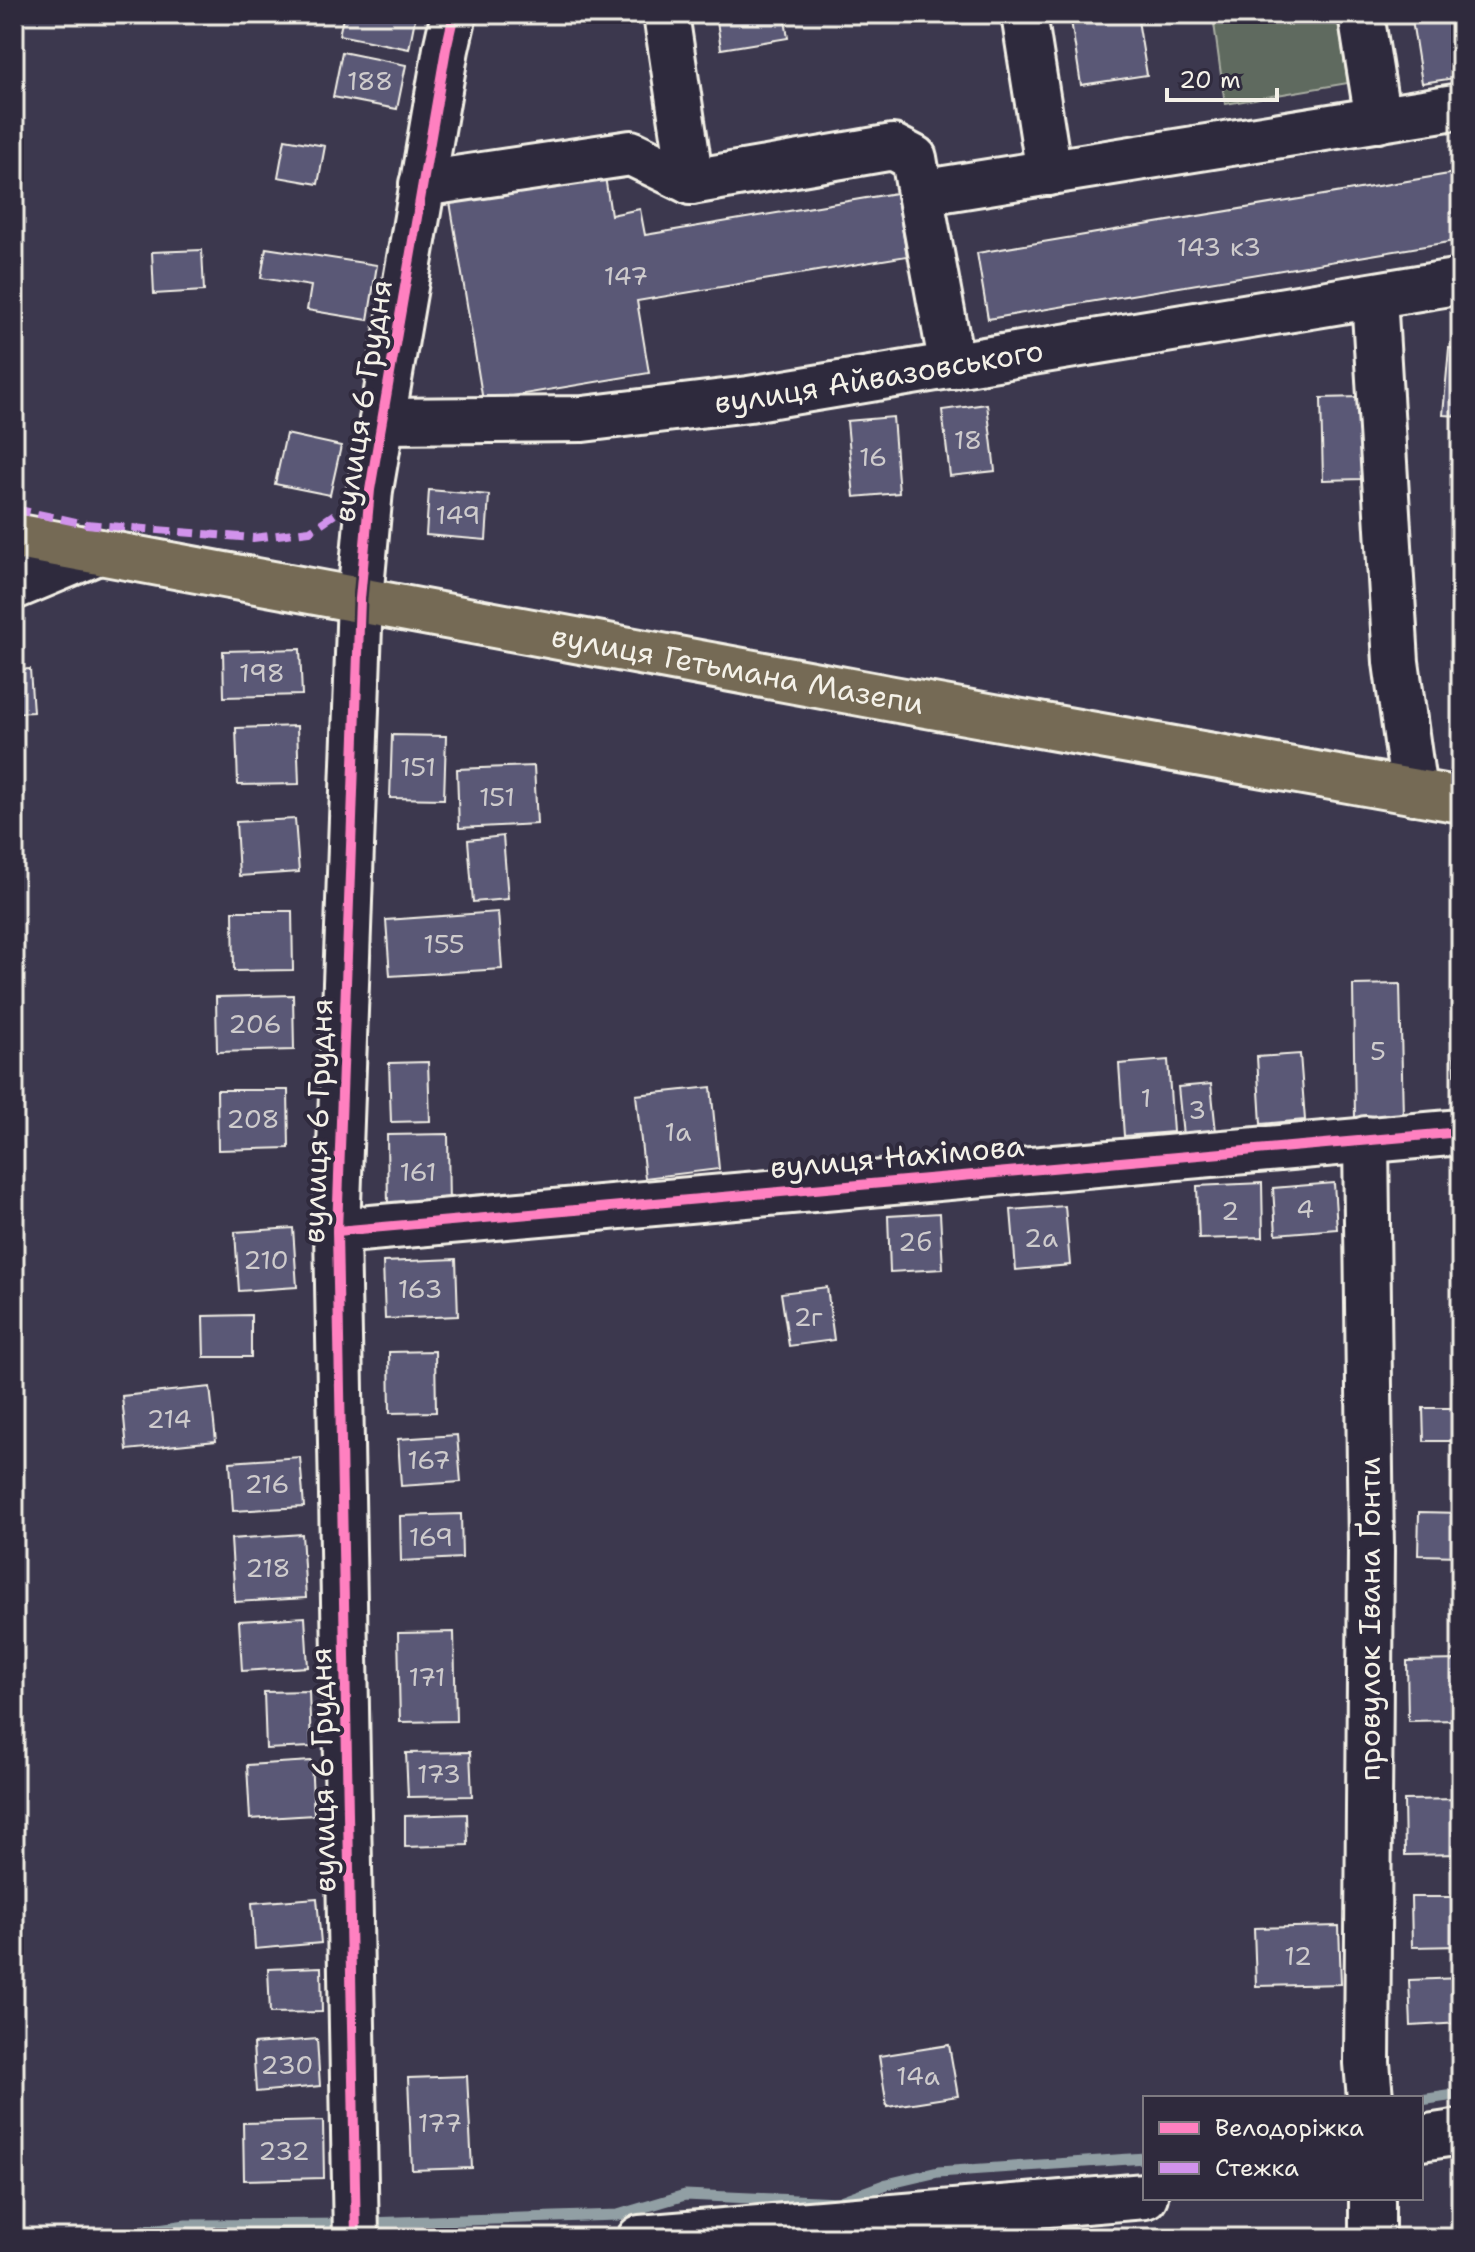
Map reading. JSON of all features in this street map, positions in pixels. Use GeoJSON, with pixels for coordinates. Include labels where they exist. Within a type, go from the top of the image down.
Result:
{"type":"FeatureCollection","features":[{"type":"Feature","properties":{"kind":"highway","name":"вулиця Гетьмана Мазепи"},"geometry":{"type":"LineString","coordinates":[[14,536],[908,702],[1461,800]]}},
{"type":"Feature","properties":{"kind":"street","name":"вулиця 6 Грудня"},"geometry":{"type":"LineString","coordinates":[[356,2238],[337,1231],[360,599],[370,490],[454,14]]}},
{"type":"Feature","properties":{"kind":"street"},"geometry":{"type":"LineString","coordinates":[[666,14],[691,182]]}},
{"type":"Feature","properties":{"kind":"street"},"geometry":{"type":"LineString","coordinates":[[1024,14],[1049,173]]}},
{"type":"Feature","properties":{"kind":"street"},"geometry":{"type":"LineString","coordinates":[[1361,14],[1378,120]]}},
{"type":"Feature","properties":{"kind":"street"},"geometry":{"type":"LineString","coordinates":[[920,193],[1461,106]]}},
{"type":"Feature","properties":{"kind":"street"},"geometry":{"type":"LineString","coordinates":[[422,184],[631,153],[691,182],[893,147],[914,158],[952,366]]}},
{"type":"Feature","properties":{"kind":"street","name":"вулиця Айвазовського"},"geometry":{"type":"LineString","coordinates":[[382,421],[583,419],[749,399],[1461,281]]}},
{"type":"Feature","properties":{"kind":"street"},"geometry":{"type":"LineString","coordinates":[[1374,296],[1396,662],[1414,792]]}},
{"type":"Feature","properties":{"kind":"street"},"geometry":{"type":"LineString","coordinates":[[14,587],[98,552]]}},
{"type":"Feature","properties":{"kind":"street","name":"вулиця Нахімова"},"geometry":{"type":"LineString","coordinates":[[337,1231],[1461,1132]]}},
{"type":"Feature","properties":{"kind":"street","name":"провулок Івана Ґонти"},"geometry":{"type":"LineString","coordinates":[[1366,1139],[1371,1536],[1369,2081]]}},
{"type":"Feature","properties":{"kind":"street"},"geometry":{"type":"LineString","coordinates":[[1423,2138],[1461,2132]]}},
{"type":"Feature","properties":{"kind":"street"},"geometry":{"type":"LineString","coordinates":[[640,2238],[1143,2196]]}},
{"type":"Feature","properties":{"kind":"street"},"geometry":{"type":"LineString","coordinates":[[1372,2200],[1372,2238]]}},
{"type":"Feature","properties":{"kind":"green space"},"geometry":{"type":"Polygon","coordinates":[[[1337,14],[1348,83],[1225,104],[1213,16],[1337,14]]]}},
{"type":"Feature","properties":{"kind":"building"},"geometry":{"type":"Polygon","coordinates":[[[344,14],[416,14],[409,49],[339,35],[344,14]]]}},
{"type":"Feature","properties":{"kind":"building"},"geometry":{"type":"Polygon","coordinates":[[[716,14],[784,14],[788,38],[721,49],[716,14]]]}},
{"type":"Feature","properties":{"kind":"building"},"geometry":{"type":"Polygon","coordinates":[[[1070,14],[1137,14],[1147,75],[1081,85],[1070,14]]]}},
{"type":"Feature","properties":{"kind":"building"},"geometry":{"type":"Polygon","coordinates":[[[1411,14],[1461,14],[1461,77],[1422,83],[1411,14]]]}},
{"type":"Feature","properties":{"kind":"building"},"geometry":{"type":"Polygon","coordinates":[[[342,52],[406,65],[397,109],[333,97],[342,52]]]}},
{"type":"Feature","properties":{"kind":"building"},"geometry":{"type":"Polygon","coordinates":[[[285,139],[325,146],[318,184],[278,177],[285,139]]]}},
{"type":"Feature","properties":{"kind":"building"},"geometry":{"type":"Polygon","coordinates":[[[604,170],[611,215],[640,209],[645,235],[896,193],[907,256],[637,301],[649,373],[483,401],[449,196],[604,170]]]}},
{"type":"Feature","properties":{"kind":"building"},"geometry":{"type":"Polygon","coordinates":[[[1461,172],[1461,240],[988,319],[977,253],[1461,172]]]}},
{"type":"Feature","properties":{"kind":"building"},"geometry":{"type":"Polygon","coordinates":[[[266,248],[377,265],[368,320],[307,310],[311,286],[261,278],[266,248]]]}},
{"type":"Feature","properties":{"kind":"building"},"geometry":{"type":"Polygon","coordinates":[[[202,250],[204,291],[154,294],[152,252],[202,250]]]}},
{"type":"Feature","properties":{"kind":"building"},"geometry":{"type":"Polygon","coordinates":[[[1449,348],[1461,349],[1461,416],[1443,415],[1449,348]]]}},
{"type":"Feature","properties":{"kind":"building"},"geometry":{"type":"Polygon","coordinates":[[[1362,397],[1363,479],[1323,480],[1321,398],[1362,397]]]}},
{"type":"Feature","properties":{"kind":"building"},"geometry":{"type":"Polygon","coordinates":[[[987,404],[995,471],[950,476],[942,410],[987,404]]]}},
{"type":"Feature","properties":{"kind":"building"},"geometry":{"type":"Polygon","coordinates":[[[893,417],[899,493],[854,497],[847,421],[893,417]]]}},
{"type":"Feature","properties":{"kind":"building"},"geometry":{"type":"Polygon","coordinates":[[[286,434],[341,446],[330,495],[275,484],[286,434]]]}},
{"type":"Feature","properties":{"kind":"building"},"geometry":{"type":"Polygon","coordinates":[[[429,490],[489,495],[486,540],[426,535],[429,490]]]}},
{"type":"Feature","properties":{"kind":"building"},"geometry":{"type":"Polygon","coordinates":[[[300,649],[302,695],[224,697],[223,651],[300,649]]]}},
{"type":"Feature","properties":{"kind":"building"},"geometry":{"type":"Polygon","coordinates":[[[30,669],[33,712],[14,713],[14,670],[30,669]]]}},
{"type":"Feature","properties":{"kind":"building"},"geometry":{"type":"Polygon","coordinates":[[[297,726],[299,784],[238,785],[236,728],[297,726]]]}},
{"type":"Feature","properties":{"kind":"building"},"geometry":{"type":"Polygon","coordinates":[[[392,735],[446,736],[444,799],[390,798],[392,735]]]}},
{"type":"Feature","properties":{"kind":"building"},"geometry":{"type":"Polygon","coordinates":[[[534,766],[537,824],[459,828],[457,769],[534,766]]]}},
{"type":"Feature","properties":{"kind":"building"},"geometry":{"type":"Polygon","coordinates":[[[295,819],[299,872],[239,876],[236,822],[295,819]]]}},
{"type":"Feature","properties":{"kind":"building"},"geometry":{"type":"Polygon","coordinates":[[[503,836],[508,899],[473,902],[468,840],[503,836]]]}},
{"type":"Feature","properties":{"kind":"building"},"geometry":{"type":"Polygon","coordinates":[[[233,911],[292,911],[293,970],[234,971],[233,911]]]}},
{"type":"Feature","properties":{"kind":"building"},"geometry":{"type":"Polygon","coordinates":[[[498,912],[502,969],[390,976],[386,920],[498,912]]]}},
{"type":"Feature","properties":{"kind":"building"},"geometry":{"type":"Polygon","coordinates":[[[1400,984],[1403,1117],[1355,1118],[1353,985],[1400,984]]]}},
{"type":"Feature","properties":{"kind":"building"},"geometry":{"type":"Polygon","coordinates":[[[293,995],[294,1050],[217,1052],[216,997],[293,995]]]}},
{"type":"Feature","properties":{"kind":"building"},"geometry":{"type":"Polygon","coordinates":[[[1300,1054],[1305,1120],[1261,1124],[1257,1057],[1300,1054]]]}},
{"type":"Feature","properties":{"kind":"building"},"geometry":{"type":"Polygon","coordinates":[[[1461,1054],[1461,1107],[1457,1107],[1454,1055],[1461,1054]]]}},
{"type":"Feature","properties":{"kind":"building"},"geometry":{"type":"Polygon","coordinates":[[[1168,1060],[1173,1132],[1124,1136],[1119,1064],[1168,1060]]]}},
{"type":"Feature","properties":{"kind":"building"},"geometry":{"type":"Polygon","coordinates":[[[428,1062],[430,1121],[391,1122],[389,1063],[428,1062]]]}},
{"type":"Feature","properties":{"kind":"building"},"geometry":{"type":"Polygon","coordinates":[[[1211,1084],[1216,1132],[1183,1136],[1178,1087],[1211,1084]]]}},
{"type":"Feature","properties":{"kind":"building"},"geometry":{"type":"Polygon","coordinates":[[[711,1087],[719,1169],[645,1178],[636,1095],[711,1087]]]}},
{"type":"Feature","properties":{"kind":"building"},"geometry":{"type":"Polygon","coordinates":[[[217,1090],[288,1090],[289,1148],[218,1150],[217,1090]]]}},
{"type":"Feature","properties":{"kind":"building"},"geometry":{"type":"Polygon","coordinates":[[[448,1134],[449,1209],[388,1210],[387,1135],[448,1134]]]}},
{"type":"Feature","properties":{"kind":"building"},"geometry":{"type":"Polygon","coordinates":[[[1262,1183],[1263,1237],[1199,1239],[1197,1186],[1262,1183]]]}},
{"type":"Feature","properties":{"kind":"building"},"geometry":{"type":"Polygon","coordinates":[[[1334,1183],[1337,1229],[1276,1234],[1273,1188],[1334,1183]]]}},
{"type":"Feature","properties":{"kind":"building"},"geometry":{"type":"Polygon","coordinates":[[[1065,1206],[1070,1265],[1016,1270],[1011,1210],[1065,1206]]]}},
{"type":"Feature","properties":{"kind":"building"},"geometry":{"type":"Polygon","coordinates":[[[940,1213],[943,1269],[890,1272],[888,1216],[940,1213]]]}},
{"type":"Feature","properties":{"kind":"building"},"geometry":{"type":"Polygon","coordinates":[[[293,1228],[297,1287],[239,1291],[235,1232],[293,1228]]]}},
{"type":"Feature","properties":{"kind":"building"},"geometry":{"type":"Polygon","coordinates":[[[456,1259],[458,1316],[385,1319],[383,1262],[456,1259]]]}},
{"type":"Feature","properties":{"kind":"building"},"geometry":{"type":"Polygon","coordinates":[[[827,1287],[834,1340],[789,1346],[781,1293],[827,1287]]]}},
{"type":"Feature","properties":{"kind":"building"},"geometry":{"type":"Polygon","coordinates":[[[251,1315],[251,1357],[204,1357],[203,1316],[251,1315]]]}},
{"type":"Feature","properties":{"kind":"building"},"geometry":{"type":"Polygon","coordinates":[[[435,1351],[436,1412],[390,1413],[389,1352],[435,1351]]]}},
{"type":"Feature","properties":{"kind":"building"},"geometry":{"type":"Polygon","coordinates":[[[210,1387],[216,1441],[127,1450],[122,1396],[210,1387]]]}},
{"type":"Feature","properties":{"kind":"building"},"geometry":{"type":"Polygon","coordinates":[[[1423,1408],[1461,1408],[1461,1441],[1424,1441],[1423,1408]]]}},
{"type":"Feature","properties":{"kind":"building"},"geometry":{"type":"Polygon","coordinates":[[[457,1435],[461,1482],[401,1486],[398,1439],[457,1435]]]}},
{"type":"Feature","properties":{"kind":"building"},"geometry":{"type":"Polygon","coordinates":[[[300,1457],[304,1507],[233,1511],[230,1462],[300,1457]]]}},
{"type":"Feature","properties":{"kind":"building"},"geometry":{"type":"Polygon","coordinates":[[[1419,1512],[1461,1513],[1461,1556],[1418,1555],[1419,1512]]]}},
{"type":"Feature","properties":{"kind":"building"},"geometry":{"type":"Polygon","coordinates":[[[461,1514],[462,1558],[401,1561],[400,1516],[461,1514]]]}},
{"type":"Feature","properties":{"kind":"building"},"geometry":{"type":"Polygon","coordinates":[[[302,1534],[306,1598],[235,1602],[231,1539],[302,1534]]]}},
{"type":"Feature","properties":{"kind":"building"},"geometry":{"type":"Polygon","coordinates":[[[305,1617],[308,1667],[242,1671],[239,1621],[305,1617]]]}},
{"type":"Feature","properties":{"kind":"building"},"geometry":{"type":"Polygon","coordinates":[[[454,1632],[456,1721],[400,1722],[398,1633],[454,1632]]]}},
{"type":"Feature","properties":{"kind":"building"},"geometry":{"type":"Polygon","coordinates":[[[1461,1660],[1461,1720],[1408,1721],[1407,1661],[1461,1660]]]}},
{"type":"Feature","properties":{"kind":"building"},"geometry":{"type":"Polygon","coordinates":[[[309,1691],[311,1747],[266,1749],[264,1692],[309,1691]]]}},
{"type":"Feature","properties":{"kind":"building"},"geometry":{"type":"Polygon","coordinates":[[[470,1752],[472,1796],[408,1797],[406,1753],[470,1752]]]}},
{"type":"Feature","properties":{"kind":"building"},"geometry":{"type":"Polygon","coordinates":[[[311,1761],[314,1815],[250,1819],[247,1765],[311,1761]]]}},
{"type":"Feature","properties":{"kind":"building"},"geometry":{"type":"Polygon","coordinates":[[[1461,1799],[1461,1854],[1405,1855],[1404,1800],[1461,1799]]]}},
{"type":"Feature","properties":{"kind":"building"},"geometry":{"type":"Polygon","coordinates":[[[467,1814],[468,1845],[405,1847],[405,1816],[467,1814]]]}},
{"type":"Feature","properties":{"kind":"building"},"geometry":{"type":"Polygon","coordinates":[[[1411,1897],[1461,1897],[1461,1946],[1412,1947],[1411,1897]]]}},
{"type":"Feature","properties":{"kind":"building"},"geometry":{"type":"Polygon","coordinates":[[[317,1898],[321,1943],[255,1949],[252,1903],[317,1898]]]}},
{"type":"Feature","properties":{"kind":"building"},"geometry":{"type":"Polygon","coordinates":[[[1339,1926],[1341,1984],[1256,1986],[1254,1928],[1339,1926]]]}},
{"type":"Feature","properties":{"kind":"building"},"geometry":{"type":"Polygon","coordinates":[[[321,1967],[322,2012],[270,2013],[268,1969],[321,1967]]]}},
{"type":"Feature","properties":{"kind":"building"},"geometry":{"type":"Polygon","coordinates":[[[1461,1978],[1461,2023],[1411,2026],[1409,1980],[1461,1978]]]}},
{"type":"Feature","properties":{"kind":"building"},"geometry":{"type":"Polygon","coordinates":[[[317,2039],[320,2086],[256,2092],[253,2044],[317,2039]]]}},
{"type":"Feature","properties":{"kind":"building"},"geometry":{"type":"Polygon","coordinates":[[[949,2045],[958,2096],[887,2107],[879,2056],[949,2045]]]}},
{"type":"Feature","properties":{"kind":"building"},"geometry":{"type":"Polygon","coordinates":[[[467,2076],[472,2168],[412,2170],[408,2078],[467,2076]]]}},
{"type":"Feature","properties":{"kind":"building"},"geometry":{"type":"Polygon","coordinates":[[[323,2121],[324,2178],[244,2180],[243,2123],[323,2121]]]}},
{"type":"Feature","properties":{"kind":"building"},"geometry":{"type":"Polygon","coordinates":[[[1461,2233],[1461,2238],[1413,2238],[1413,2234],[1461,2233]]]}},
{"type":"Feature","properties":{"kind":"waterway"},"geometry":{"type":"LineString","coordinates":[[1423,2100],[1461,2094]]}},
{"type":"Feature","properties":{"kind":"waterway"},"geometry":{"type":"LineString","coordinates":[[366,2223],[618,2215],[685,2195],[838,2202],[887,2184],[938,2172],[1143,2158]]}},
{"type":"Feature","properties":{"kind":"waterway"},"geometry":{"type":"LineString","coordinates":[[97,2238],[186,2225],[349,2224]]}},
{"type":"Feature","properties":{"kind":"marked path"},"geometry":{"type":"LineString","coordinates":[[14,509],[86,524],[253,538],[310,531],[370,490]]}},
{"type":"Feature","properties":{"kind":"cycle path"},"geometry":{"type":"LineString","coordinates":[[356,2238],[337,1231],[360,599],[370,490],[454,14]]}},
{"type":"Feature","properties":{"kind":"cycle path"},"geometry":{"type":"LineString","coordinates":[[337,1231],[1461,1132]]}}]}
